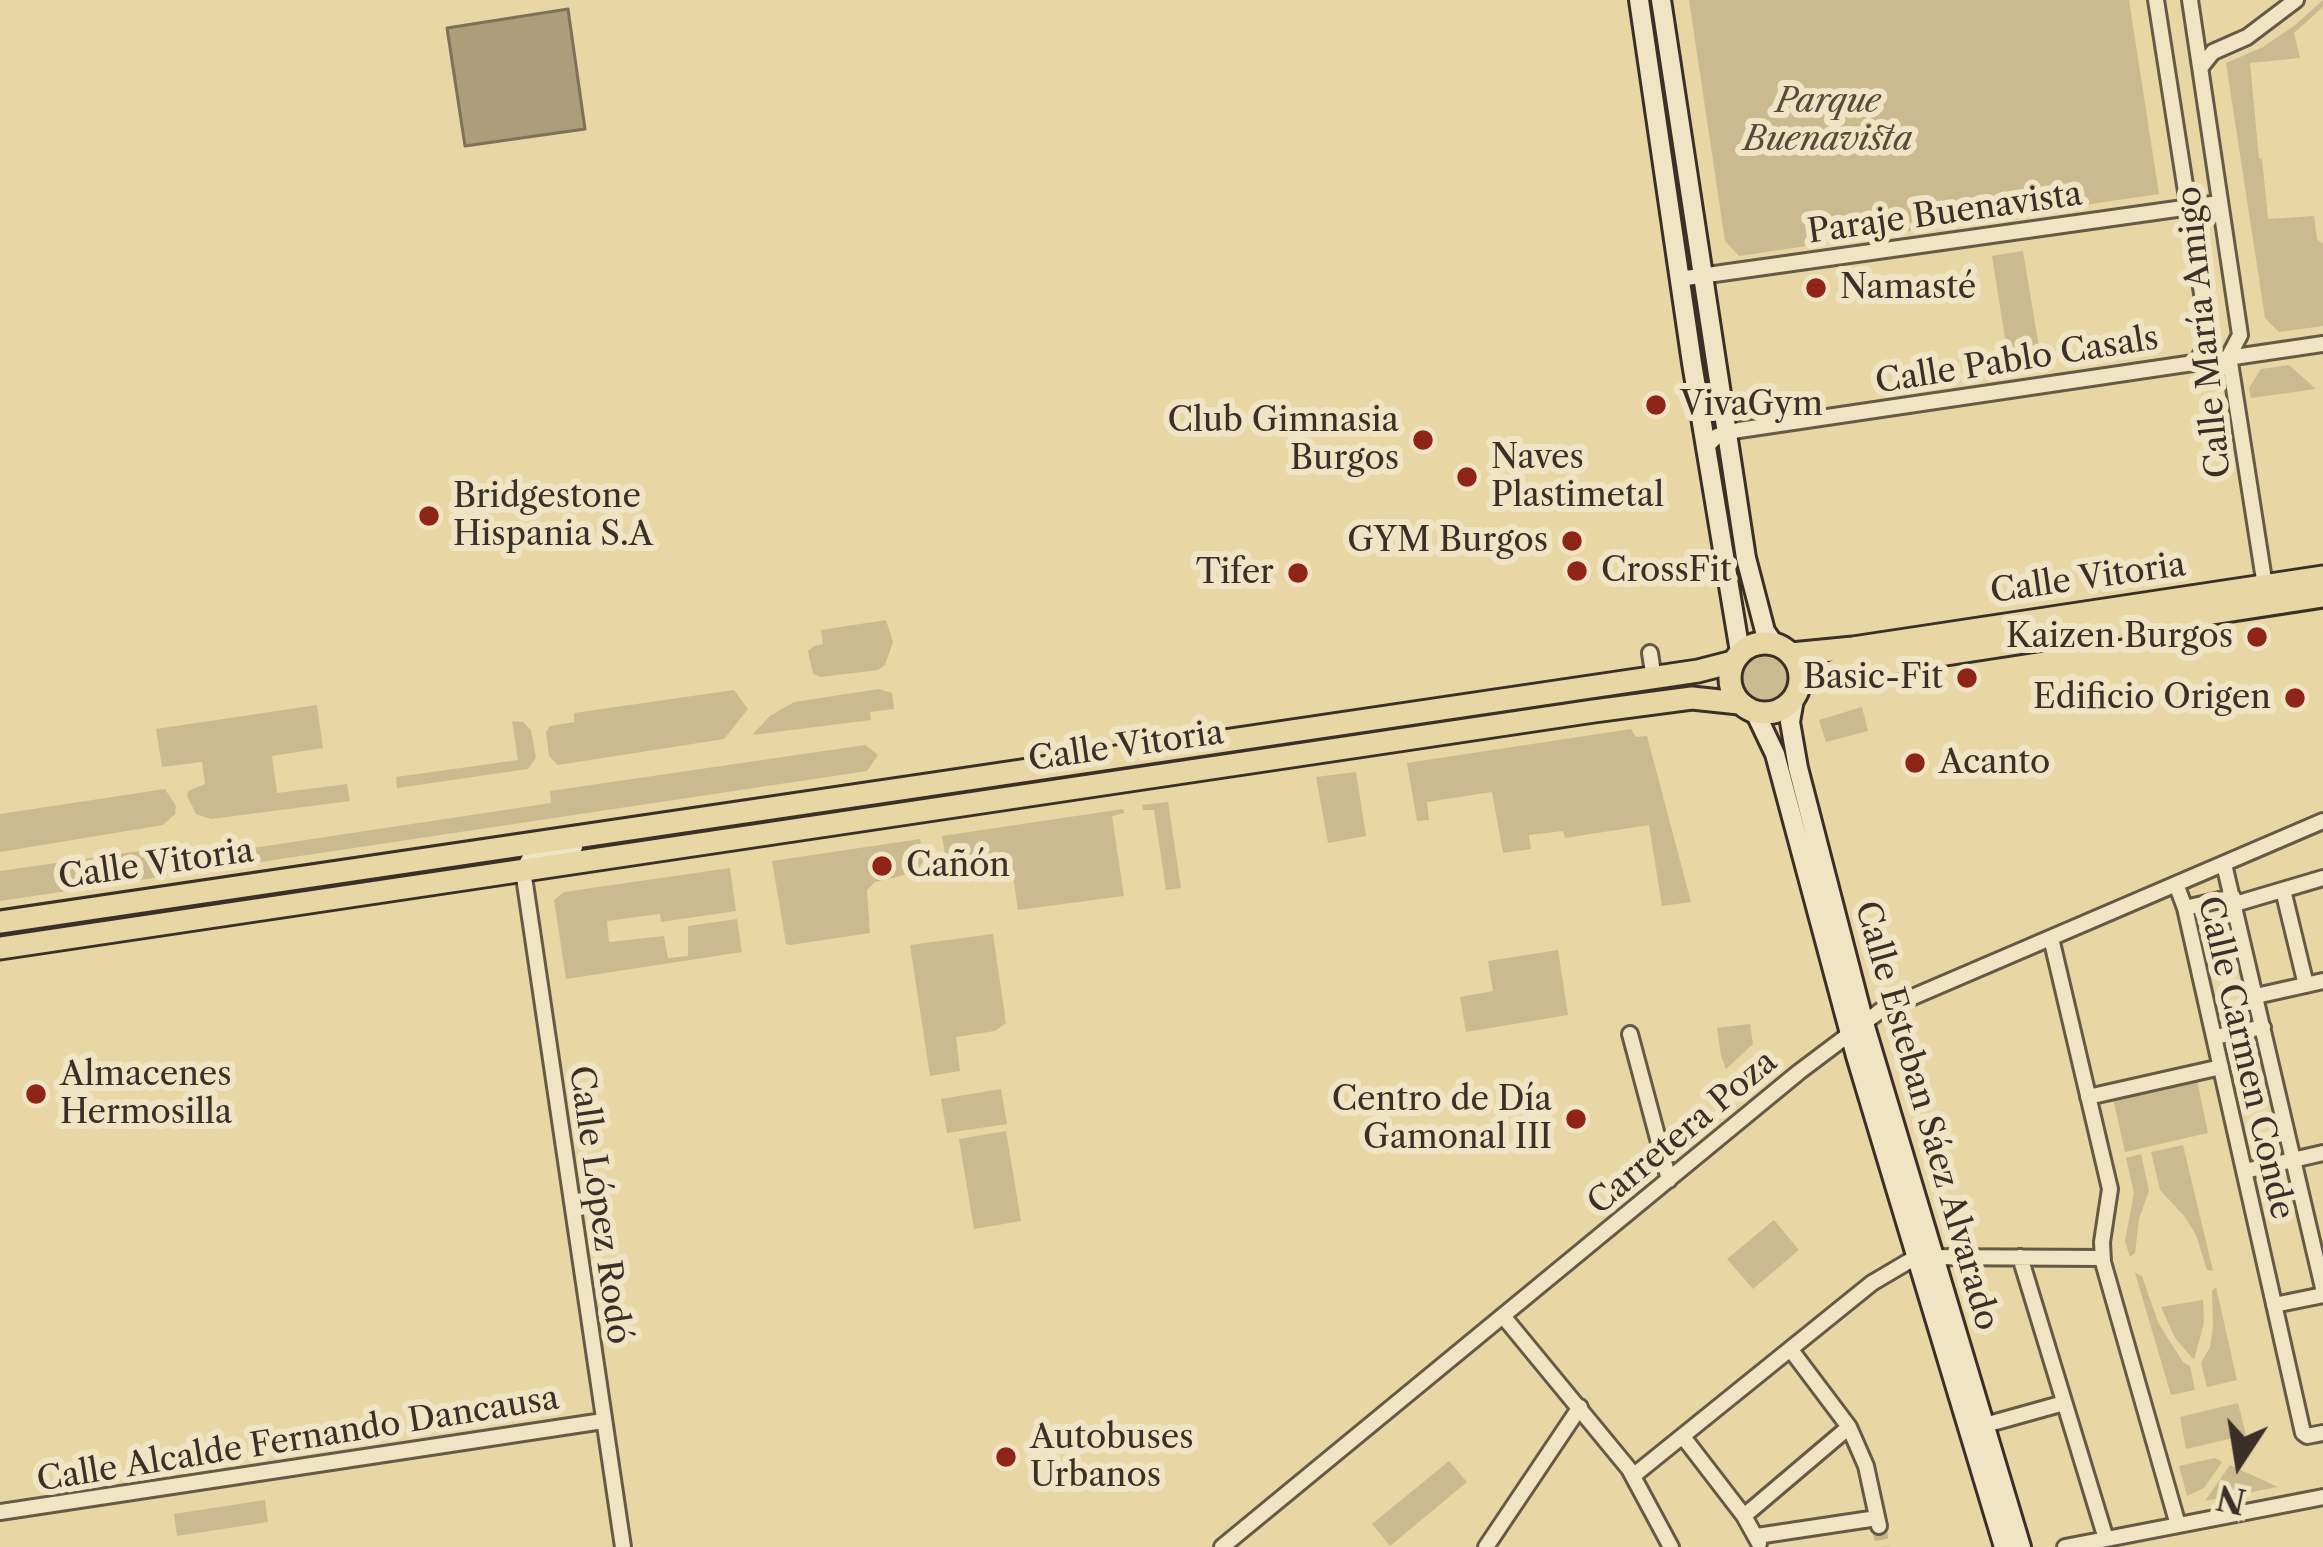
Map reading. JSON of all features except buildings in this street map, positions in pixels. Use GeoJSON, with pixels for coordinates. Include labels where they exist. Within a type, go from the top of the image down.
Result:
{"type":"FeatureCollection","features":[{"type":"Feature","properties":{"kind":"highway","name":"Calle Vitoria"},"geometry":{"type":"LineString","coordinates":[[1783,649],[1869,646],[2323,577]]}},
{"type":"Feature","properties":{"kind":"highway","name":"Calle Vitoria"},"geometry":{"type":"LineString","coordinates":[[1797,691],[1835,671],[2323,596]]}},
{"type":"Feature","properties":{"kind":"highway"},"geometry":{"type":"LineString","coordinates":[[1750,646],[1783,649],[1799,668],[1797,691],[1777,711],[1747,708],[1730,684],[1736,657],[1750,646]]}},
{"type":"Feature","properties":{"kind":"highway","name":"Calle Vitoria"},"geometry":{"type":"LineString","coordinates":[[0,922],[1698,671],[1736,657]]}},
{"type":"Feature","properties":{"kind":"highway","name":"Calle Vitoria"},"geometry":{"type":"LineString","coordinates":[[0,948],[1594,710],[1692,698],[1747,708]]}},
{"type":"Feature","properties":{"kind":"highway"},"geometry":{"type":"LineString","coordinates":[[484,850],[523,870]]}},
{"type":"Feature","properties":{"kind":"main road"},"geometry":{"type":"LineString","coordinates":[[1662,8],[1746,558],[1765,631],[1783,649]]}},
{"type":"Feature","properties":{"kind":"main road"},"geometry":{"type":"LineString","coordinates":[[1640,10],[1736,657]]}},
{"type":"Feature","properties":{"kind":"main road","name":"Calle Esteban Sáez Alvarado"},"geometry":{"type":"LineString","coordinates":[[1797,691],[1790,722],[1798,768],[1858,1028]]}},
{"type":"Feature","properties":{"kind":"main road","name":"Calle Esteban Sáez Alvarado"},"geometry":{"type":"LineString","coordinates":[[1747,708],[1774,754],[1858,1028],[2005,1547]]}},
{"type":"Feature","properties":{"kind":"main road","name":"Calle Esteban Sáez Alvarado"},"geometry":{"type":"LineString","coordinates":[[1924,1257],[1985,1425],[2021,1547]]}},
{"type":"Feature","properties":{"kind":"street","name":"Calle María Amigo"},"geometry":{"type":"LineString","coordinates":[[2156,0],[2207,332],[2198,360]]}},
{"type":"Feature","properties":{"kind":"street","name":"Calle María Amigo"},"geometry":{"type":"LineString","coordinates":[[2190,0],[2240,335],[2229,356],[2265,586]]}},
{"type":"Feature","properties":{"kind":"street"},"geometry":{"type":"LineString","coordinates":[[2201,67],[2213,52],[2247,37],[2296,0]]}},
{"type":"Feature","properties":{"kind":"street"},"geometry":{"type":"LineString","coordinates":[[1640,10],[1662,8]]}},
{"type":"Feature","properties":{"kind":"street"},"geometry":{"type":"LineString","coordinates":[[2195,32],[2222,46]]}},
{"type":"Feature","properties":{"kind":"street","name":"Paraje Buenavista"},"geometry":{"type":"LineString","coordinates":[[1679,279],[2219,203]]}},
{"type":"Feature","properties":{"kind":"street"},"geometry":{"type":"LineString","coordinates":[[2240,335],[2271,351]]}},
{"type":"Feature","properties":{"kind":"street","name":"Calle Pablo Casals"},"geometry":{"type":"LineString","coordinates":[[1705,448],[1726,432],[2323,344]]}},
{"type":"Feature","properties":{"kind":"street","name":"Calle Vitoria"},"geometry":{"type":"LineString","coordinates":[[523,870],[530,857],[541,853],[634,838],[678,820]]}},
{"type":"Feature","properties":{"kind":"street","name":"Carretera Poza"},"geometry":{"type":"LineString","coordinates":[[1222,1547],[1799,1072],[1892,1005],[2323,821]]}},
{"type":"Feature","properties":{"kind":"street"},"geometry":{"type":"LineString","coordinates":[[2231,861],[2234,900],[2322,1285],[2274,1305]]}},
{"type":"Feature","properties":{"kind":"street","name":"Calle López Rodó"},"geometry":{"type":"LineString","coordinates":[[523,870],[623,1547]]}},
{"type":"Feature","properties":{"kind":"street"},"geometry":{"type":"LineString","coordinates":[[2186,908],[2323,878]]}},
{"type":"Feature","properties":{"kind":"street","name":"Calle Carmen Conde"},"geometry":{"type":"LineString","coordinates":[[2176,884],[2186,908],[2302,1433],[2323,1433]]}},
{"type":"Feature","properties":{"kind":"street"},"geometry":{"type":"LineString","coordinates":[[2283,890],[2306,985]]}},
{"type":"Feature","properties":{"kind":"street"},"geometry":{"type":"LineString","coordinates":[[2051,938],[2110,1189],[2103,1258],[2178,1525]]}},
{"type":"Feature","properties":{"kind":"street"},"geometry":{"type":"LineString","coordinates":[[2256,996],[2323,981]]}},
{"type":"Feature","properties":{"kind":"street"},"geometry":{"type":"LineString","coordinates":[[2215,1037],[2264,1027]]}},
{"type":"Feature","properties":{"kind":"street"},"geometry":{"type":"LineString","coordinates":[[1630,1034],[1669,1180]]}},
{"type":"Feature","properties":{"kind":"street"},"geometry":{"type":"LineString","coordinates":[[2088,1096],[2221,1067]]}},
{"type":"Feature","properties":{"kind":"street"},"geometry":{"type":"LineString","coordinates":[[2245,1171],[2323,1153]]}},
{"type":"Feature","properties":{"kind":"street"},"geometry":{"type":"LineString","coordinates":[[1634,1476],[1872,1283],[1924,1257],[2103,1258]]}},
{"type":"Feature","properties":{"kind":"street"},"geometry":{"type":"LineString","coordinates":[[2020,1257],[2106,1539]]}},
{"type":"Feature","properties":{"kind":"street"},"geometry":{"type":"LineString","coordinates":[[1503,1316],[1634,1476],[1672,1547]]}},
{"type":"Feature","properties":{"kind":"street"},"geometry":{"type":"LineString","coordinates":[[1684,1438],[1758,1539],[1878,1522],[1850,1426],[1791,1349]]}},
{"type":"Feature","properties":{"kind":"street"},"geometry":{"type":"LineString","coordinates":[[1985,1425],[2065,1403]]}},
{"type":"Feature","properties":{"kind":"street"},"geometry":{"type":"LineString","coordinates":[[1486,1547],[1580,1407]]}},
{"type":"Feature","properties":{"kind":"street","name":"Calle Alcalde Fernando Dancausa"},"geometry":{"type":"LineString","coordinates":[[0,1512],[603,1421]]}},
{"type":"Feature","properties":{"kind":"street"},"geometry":{"type":"LineString","coordinates":[[1744,1516],[1850,1426]]}},
{"type":"Feature","properties":{"kind":"street"},"geometry":{"type":"LineString","coordinates":[[2065,1547],[2323,1497]]}},
{"type":"Feature","properties":{"kind":"green space","name":"Parque Buenavista"},"geometry":{"type":"Polygon","coordinates":[[[1689,0],[2129,0],[2159,194],[1739,256],[1725,241],[1689,0]]]}},
{"type":"Feature","properties":{"kind":"green space"},"geometry":{"type":"Polygon","coordinates":[[[2323,0],[2323,7],[2294,33],[2300,58],[2250,63],[2268,219],[2314,216],[2317,239],[2323,244],[2323,326],[2279,332],[2265,318],[2226,63],[2263,47],[2323,0]]]}},
{"type":"Feature","properties":{"kind":"green space"},"geometry":{"type":"Polygon","coordinates":[[[2023,251],[2042,365],[2010,370],[1992,256],[2023,251]]]}},
{"type":"Feature","properties":{"kind":"green space"},"geometry":{"type":"Polygon","coordinates":[[[2289,365],[2316,389],[2251,398],[2249,388],[2261,369],[2289,365]]]}},
{"type":"Feature","properties":{"kind":"green space"},"geometry":{"type":"Polygon","coordinates":[[[886,620],[893,642],[885,665],[878,670],[813,674],[808,651],[823,644],[821,630],[886,620]]]}},
{"type":"Feature","properties":{"kind":"green space"},"geometry":{"type":"Polygon","coordinates":[[[1765,657],[1781,664],[1788,680],[1781,696],[1765,703],[1749,696],[1742,680],[1749,664],[1765,657]]]}},
{"type":"Feature","properties":{"kind":"green space"},"geometry":{"type":"Polygon","coordinates":[[[1670,684],[1671,692],[1062,782],[1061,778],[1150,759],[1670,684]]]}},
{"type":"Feature","properties":{"kind":"green space"},"geometry":{"type":"Polygon","coordinates":[[[879,689],[892,693],[894,709],[870,712],[871,720],[752,735],[770,716],[794,702],[879,689]]]}},
{"type":"Feature","properties":{"kind":"green space"},"geometry":{"type":"Polygon","coordinates":[[[734,690],[748,709],[724,739],[558,765],[549,756],[546,732],[550,726],[574,722],[574,713],[734,690]]]}},
{"type":"Feature","properties":{"kind":"green space"},"geometry":{"type":"Polygon","coordinates":[[[317,705],[323,748],[272,756],[277,793],[347,784],[350,801],[211,819],[196,814],[187,796],[188,791],[205,784],[202,762],[162,767],[156,729],[317,705]]]}},
{"type":"Feature","properties":{"kind":"green space"},"geometry":{"type":"Polygon","coordinates":[[[1862,707],[1868,731],[1826,742],[1819,720],[1862,707]]]}},
{"type":"Feature","properties":{"kind":"green space"},"geometry":{"type":"Polygon","coordinates":[[[512,721],[523,722],[531,730],[536,758],[528,769],[397,788],[396,777],[518,760],[512,721]]]}},
{"type":"Feature","properties":{"kind":"green space"},"geometry":{"type":"Polygon","coordinates":[[[1631,729],[1636,737],[1647,736],[1691,902],[1662,906],[1649,825],[1565,838],[1563,831],[1529,835],[1531,849],[1503,853],[1492,792],[1427,802],[1429,820],[1417,821],[1407,763],[1631,729]]]}},
{"type":"Feature","properties":{"kind":"green space"},"geometry":{"type":"Polygon","coordinates":[[[865,745],[878,755],[867,771],[0,901],[0,871],[147,850],[153,863],[551,803],[550,791],[865,745]]]}},
{"type":"Feature","properties":{"kind":"green space"},"geometry":{"type":"Polygon","coordinates":[[[1356,772],[1366,836],[1328,843],[1316,777],[1356,772]]]}},
{"type":"Feature","properties":{"kind":"green space"},"geometry":{"type":"Polygon","coordinates":[[[165,789],[176,806],[175,814],[163,825],[0,852],[0,814],[165,789]]]}},
{"type":"Feature","properties":{"kind":"green space"},"geometry":{"type":"Polygon","coordinates":[[[1168,802],[1181,888],[1166,890],[1154,810],[1143,810],[1142,805],[1168,802]]]}},
{"type":"Feature","properties":{"kind":"green space"},"geometry":{"type":"Polygon","coordinates":[[[1123,809],[1124,813],[1112,816],[1124,896],[1018,910],[1008,865],[956,869],[946,860],[942,836],[1123,809]]]}},
{"type":"Feature","properties":{"kind":"green space"},"geometry":{"type":"Polygon","coordinates":[[[920,839],[924,860],[917,872],[875,882],[867,890],[870,933],[786,944],[772,861],[920,839]]]}},
{"type":"Feature","properties":{"kind":"green space"},"geometry":{"type":"Polygon","coordinates":[[[468,861],[469,869],[0,939],[0,931],[468,861]]]}},
{"type":"Feature","properties":{"kind":"green space"},"geometry":{"type":"Polygon","coordinates":[[[730,868],[736,911],[661,922],[660,914],[607,921],[609,942],[664,936],[668,958],[688,956],[688,926],[737,919],[742,952],[566,979],[554,900],[564,892],[730,868]]]}},
{"type":"Feature","properties":{"kind":"green space"},"geometry":{"type":"Polygon","coordinates":[[[993,934],[1006,1023],[995,1031],[956,1037],[960,1071],[930,1076],[910,945],[993,934]]]}},
{"type":"Feature","properties":{"kind":"green space"},"geometry":{"type":"Polygon","coordinates":[[[1558,950],[1568,1015],[1466,1032],[1460,997],[1493,991],[1488,961],[1558,950]]]}},
{"type":"Feature","properties":{"kind":"green space"},"geometry":{"type":"Polygon","coordinates":[[[1750,1024],[1753,1044],[1726,1069],[1717,1028],[1750,1024]]]}},
{"type":"Feature","properties":{"kind":"green space"},"geometry":{"type":"Polygon","coordinates":[[[2197,1080],[2208,1133],[2125,1152],[2113,1098],[2197,1080]]]}},
{"type":"Feature","properties":{"kind":"green space"},"geometry":{"type":"Polygon","coordinates":[[[1001,1089],[1007,1124],[947,1133],[941,1099],[1001,1089]]]}},
{"type":"Feature","properties":{"kind":"green space"},"geometry":{"type":"Polygon","coordinates":[[[1006,1131],[1021,1221],[974,1229],[959,1139],[1006,1131]]]}},
{"type":"Feature","properties":{"kind":"green space"},"geometry":{"type":"Polygon","coordinates":[[[2183,1145],[2213,1271],[2207,1270],[2185,1217],[2160,1190],[2151,1152],[2183,1145]]]}},
{"type":"Feature","properties":{"kind":"green space"},"geometry":{"type":"Polygon","coordinates":[[[2141,1154],[2149,1191],[2135,1253],[2130,1257],[2125,1241],[2134,1193],[2126,1158],[2141,1154]]]}},
{"type":"Feature","properties":{"kind":"green space"},"geometry":{"type":"Polygon","coordinates":[[[1774,1220],[1799,1250],[1753,1289],[1727,1259],[1774,1220]]]}},
{"type":"Feature","properties":{"kind":"green space"},"geometry":{"type":"Polygon","coordinates":[[[2135,1273],[2142,1276],[2158,1322],[2190,1366],[2195,1390],[2171,1395],[2135,1273]]]}},
{"type":"Feature","properties":{"kind":"green space"},"geometry":{"type":"Polygon","coordinates":[[[2216,1287],[2237,1380],[2207,1387],[2201,1363],[2210,1347],[2216,1287]]]}},
{"type":"Feature","properties":{"kind":"green space"},"geometry":{"type":"Polygon","coordinates":[[[2203,1300],[2204,1323],[2194,1360],[2175,1338],[2161,1307],[2203,1300]]]}},
{"type":"Feature","properties":{"kind":"green space"},"geometry":{"type":"Polygon","coordinates":[[[2238,1403],[2246,1435],[2186,1449],[2180,1417],[2238,1403]]]}},
{"type":"Feature","properties":{"kind":"green space"},"geometry":{"type":"Polygon","coordinates":[[[2215,1458],[2222,1462],[2204,1488],[2187,1496],[2179,1466],[2215,1458]]]}},
{"type":"Feature","properties":{"kind":"green space"},"geometry":{"type":"Polygon","coordinates":[[[1449,1461],[1467,1482],[1390,1546],[1372,1524],[1449,1461]]]}},
{"type":"Feature","properties":{"kind":"green space"},"geometry":{"type":"Polygon","coordinates":[[[2230,1465],[2278,1487],[2205,1501],[2230,1465]]]}},
{"type":"Feature","properties":{"kind":"green space"},"geometry":{"type":"Polygon","coordinates":[[[265,1500],[268,1522],[177,1536],[174,1514],[265,1500]]]}},
{"type":"Feature","properties":{"kind":"shaded area"},"geometry":{"type":"Polygon","coordinates":[[[568,9],[585,129],[465,146],[447,28],[568,9]]]}},
{"type":"Feature","properties":{"kind":"tunnel"},"geometry":{"type":"LineString","coordinates":[[1879,1526],[1883,1547]]}},
{"type":"Feature","properties":{"kind":"place","name":"Namasté"},"geometry":{"type":"Point","coordinates":[1816,288]}},
{"type":"Feature","properties":{"kind":"place","name":"VivaGym"},"geometry":{"type":"Point","coordinates":[1656,405]}},
{"type":"Feature","properties":{"kind":"place","name":"Club Gimnasia Burgos"},"geometry":{"type":"Point","coordinates":[1423,440]}},
{"type":"Feature","properties":{"kind":"place","name":"Naves Plastimetal"},"geometry":{"type":"Point","coordinates":[1467,477]}},
{"type":"Feature","properties":{"kind":"place","name":"Bridgestone Hispania S.A"},"geometry":{"type":"Point","coordinates":[429,516]}},
{"type":"Feature","properties":{"kind":"place","name":"GYM Burgos"},"geometry":{"type":"Point","coordinates":[1572,541]}},
{"type":"Feature","properties":{"kind":"place","name":"CrossFit"},"geometry":{"type":"Point","coordinates":[1577,571]}},
{"type":"Feature","properties":{"kind":"place","name":"Tifer"},"geometry":{"type":"Point","coordinates":[1298,573]}},
{"type":"Feature","properties":{"kind":"place","name":"Kaizen Burgos"},"geometry":{"type":"Point","coordinates":[2257,637]}},
{"type":"Feature","properties":{"kind":"place","name":"Basic-Fit"},"geometry":{"type":"Point","coordinates":[1967,678]}},
{"type":"Feature","properties":{"kind":"place","name":"Edificio Origen"},"geometry":{"type":"Point","coordinates":[2295,698]}},
{"type":"Feature","properties":{"kind":"place","name":"Acanto"},"geometry":{"type":"Point","coordinates":[1915,763]}},
{"type":"Feature","properties":{"kind":"place","name":"Cañón"},"geometry":{"type":"Point","coordinates":[882,866]}},
{"type":"Feature","properties":{"kind":"place","name":"Almacenes Hermosilla"},"geometry":{"type":"Point","coordinates":[36,1094]}},
{"type":"Feature","properties":{"kind":"place","name":"Centro de Día Gamonal III"},"geometry":{"type":"Point","coordinates":[1576,1119]}},
{"type":"Feature","properties":{"kind":"place","name":"Autobuses Urbanos"},"geometry":{"type":"Point","coordinates":[1006,1457]}}]}
